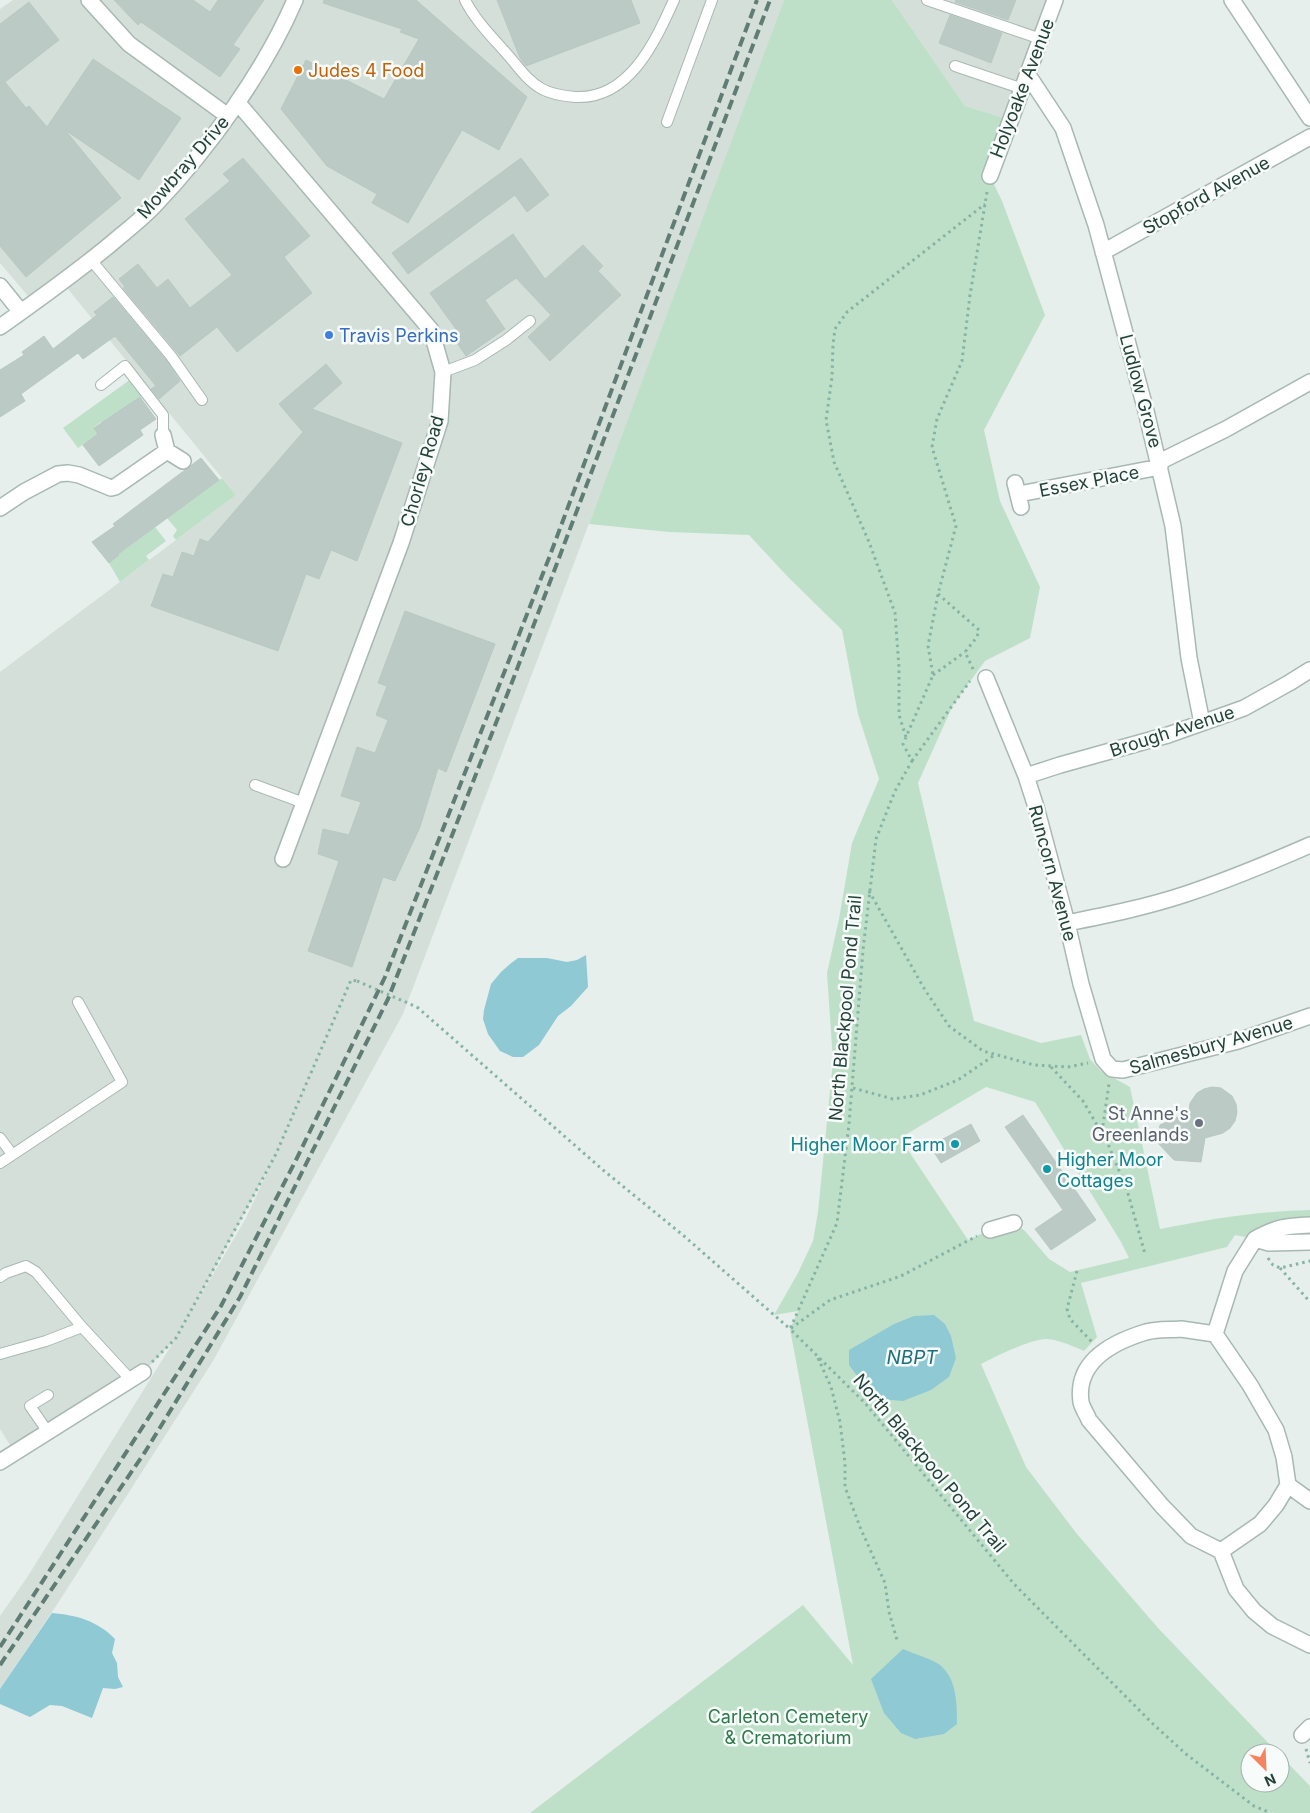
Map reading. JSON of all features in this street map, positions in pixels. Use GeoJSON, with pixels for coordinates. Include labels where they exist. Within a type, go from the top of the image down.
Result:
{"type":"FeatureCollection","features":[{"type":"Feature","properties":{"kind":"street"},"geometry":{"type":"LineString","coordinates":[[89,0],[129,44],[228,116]]}},
{"type":"Feature","properties":{"kind":"street","name":"Mowbray Drive"},"geometry":{"type":"LineString","coordinates":[[0,327],[91,260],[154,206],[238,103],[278,34],[295,0]]}},
{"type":"Feature","properties":{"kind":"street","name":"Holyoake Avenue"},"geometry":{"type":"LineString","coordinates":[[990,176],[1055,0]]}},
{"type":"Feature","properties":{"kind":"street"},"geometry":{"type":"LineString","coordinates":[[1232,0],[1310,118]]}},
{"type":"Feature","properties":{"kind":"street","name":"Ludlow Grove"},"geometry":{"type":"LineString","coordinates":[[1026,82],[1063,128],[1096,224],[1159,465],[1173,526],[1189,658],[1202,723]]}},
{"type":"Feature","properties":{"kind":"street","name":"Chorley Road"},"geometry":{"type":"LineString","coordinates":[[238,103],[431,330],[443,372],[440,421],[401,543],[283,859]]}},
{"type":"Feature","properties":{"kind":"street","name":"Stopford Avenue"},"geometry":{"type":"LineString","coordinates":[[1103,252],[1310,137]]}},
{"type":"Feature","properties":{"kind":"street"},"geometry":{"type":"LineString","coordinates":[[0,286],[21,312]]}},
{"type":"Feature","properties":{"kind":"street","name":"Essex Place"},"geometry":{"type":"LineString","coordinates":[[1018,495],[1159,465],[1310,382]]}},
{"type":"Feature","properties":{"kind":"street"},"geometry":{"type":"LineString","coordinates":[[163,435],[167,451],[184,461]]}},
{"type":"Feature","properties":{"kind":"street"},"geometry":{"type":"LineString","coordinates":[[0,508],[58,474],[79,475],[111,488],[115,487],[167,451]]}},
{"type":"Feature","properties":{"kind":"street","name":"Brough Avenue"},"geometry":{"type":"LineString","coordinates":[[1026,776],[1168,735],[1244,708],[1310,670]]}},
{"type":"Feature","properties":{"kind":"street","name":"Runcorn Avenue"},"geometry":{"type":"LineString","coordinates":[[977,677],[1026,776],[1067,923],[1080,984],[1107,1064]]}},
{"type":"Feature","properties":{"kind":"street"},"geometry":{"type":"LineString","coordinates":[[1067,923],[1185,895],[1263,866],[1310,845]]}},
{"type":"Feature","properties":{"kind":"street","name":"Salmesbury Avenue"},"geometry":{"type":"LineString","coordinates":[[1107,1064],[1123,1070],[1238,1041],[1310,1016]]}},
{"type":"Feature","properties":{"kind":"street"},"geometry":{"type":"LineString","coordinates":[[990,1230],[1014,1223]]}},
{"type":"Feature","properties":{"kind":"street"},"geometry":{"type":"LineString","coordinates":[[1215,1334],[1235,1271],[1255,1238],[1283,1226],[1310,1225]]}},
{"type":"Feature","properties":{"kind":"street"},"geometry":{"type":"LineString","coordinates":[[1255,1238],[1269,1243],[1310,1242]]}},
{"type":"Feature","properties":{"kind":"street"},"geometry":{"type":"LineString","coordinates":[[1221,1551],[1260,1524],[1276,1505],[1288,1484],[1284,1457],[1276,1430],[1250,1385],[1215,1334],[1181,1329],[1147,1332],[1114,1344],[1099,1354],[1087,1368],[1081,1383],[1081,1403],[1089,1420],[1162,1506],[1191,1536],[1221,1551],[1236,1589],[1254,1611],[1272,1626],[1310,1644]]}},
{"type":"Feature","properties":{"kind":"street"},"geometry":{"type":"LineString","coordinates":[[0,1462],[137,1376]]}},
{"type":"Feature","properties":{"kind":"street"},"geometry":{"type":"LineString","coordinates":[[1288,1484],[1310,1501]]}},
{"type":"Feature","properties":{"kind":"lane"},"geometry":{"type":"LineString","coordinates":[[465,0],[477,19],[526,76],[541,89],[563,96],[584,97],[600,94],[617,86],[636,68],[653,43],[674,0]]}},
{"type":"Feature","properties":{"kind":"lane"},"geometry":{"type":"LineString","coordinates":[[667,122],[712,0]]}},
{"type":"Feature","properties":{"kind":"lane"},"geometry":{"type":"LineString","coordinates":[[927,0],[1041,39]]}},
{"type":"Feature","properties":{"kind":"lane"},"geometry":{"type":"LineString","coordinates":[[955,66],[1026,82]]}},
{"type":"Feature","properties":{"kind":"lane"},"geometry":{"type":"LineString","coordinates":[[91,260],[172,356],[202,400]]}},
{"type":"Feature","properties":{"kind":"lane"},"geometry":{"type":"LineString","coordinates":[[443,372],[475,360],[506,340],[530,321]]}},
{"type":"Feature","properties":{"kind":"lane"},"geometry":{"type":"LineString","coordinates":[[101,385],[125,366],[163,415],[163,435]]}},
{"type":"Feature","properties":{"kind":"lane"},"geometry":{"type":"LineString","coordinates":[[256,785],[304,803]]}},
{"type":"Feature","properties":{"kind":"lane"},"geometry":{"type":"LineString","coordinates":[[0,1163],[122,1082],[78,1002]]}},
{"type":"Feature","properties":{"kind":"lane"},"geometry":{"type":"LineString","coordinates":[[0,1138],[12,1154]]}},
{"type":"Feature","properties":{"kind":"lane"},"geometry":{"type":"LineString","coordinates":[[0,1277],[26,1266],[36,1272],[82,1327],[137,1376]]}},
{"type":"Feature","properties":{"kind":"lane"},"geometry":{"type":"LineString","coordinates":[[0,1354],[46,1341],[82,1327]]}},
{"type":"Feature","properties":{"kind":"lane"},"geometry":{"type":"LineString","coordinates":[[48,1394],[30,1406],[48,1432]]}},
{"type":"Feature","properties":{"kind":"path"},"geometry":{"type":"LineString","coordinates":[[933,675],[928,646],[938,594],[956,526],[932,447],[937,419],[962,361],[970,295],[990,176]]}},
{"type":"Feature","properties":{"kind":"path"},"geometry":{"type":"LineString","coordinates":[[906,738],[899,715],[899,668],[895,614],[869,542],[834,462],[830,445],[826,420],[832,377],[832,344],[835,329],[847,312],[985,204]]}},
{"type":"Feature","properties":{"kind":"path"},"geometry":{"type":"LineString","coordinates":[[912,761],[903,744],[933,675],[965,652],[977,637],[979,630],[938,594]]}},
{"type":"Feature","properties":{"kind":"path"},"geometry":{"type":"LineString","coordinates":[[965,652],[977,677]]}},
{"type":"Feature","properties":{"kind":"path","name":"North Blackpool Pond Trail"},"geometry":{"type":"LineString","coordinates":[[977,677],[912,761],[895,791],[876,839],[863,950],[853,1088],[837,1223],[790,1330],[865,1403],[1014,1584],[1153,1724],[1186,1754],[1225,1784],[1254,1806],[1270,1813]]}},
{"type":"Feature","properties":{"kind":"path"},"geometry":{"type":"LineString","coordinates":[[869,891],[925,990],[949,1026],[983,1050],[1034,1066],[1068,1067],[1107,1064],[1101,1134]]}},
{"type":"Feature","properties":{"kind":"path"},"geometry":{"type":"LineString","coordinates":[[137,1376],[176,1338],[232,1238],[276,1154],[351,980],[358,980],[417,1006],[603,1170],[684,1236],[790,1330],[830,1300],[901,1276],[990,1230]]}},
{"type":"Feature","properties":{"kind":"path"},"geometry":{"type":"LineString","coordinates":[[853,1088],[893,1099],[920,1094],[958,1080],[996,1054]]}},
{"type":"Feature","properties":{"kind":"path"},"geometry":{"type":"LineString","coordinates":[[1051,1066],[1083,1101],[1108,1144],[1127,1190],[1145,1254]]}},
{"type":"Feature","properties":{"kind":"path"},"geometry":{"type":"LineString","coordinates":[[1280,1268],[1310,1302]]}},
{"type":"Feature","properties":{"kind":"path"},"geometry":{"type":"LineString","coordinates":[[1076,1271],[1067,1309],[1070,1319],[1091,1340],[1099,1354]]}},
{"type":"Feature","properties":{"kind":"path"},"geometry":{"type":"LineString","coordinates":[[816,1355],[831,1387],[840,1422],[845,1463],[845,1487],[860,1527],[885,1583],[889,1612],[897,1640]]}},
{"type":"Feature","properties":{"kind":"shaded area"},"geometry":{"type":"Polygon","coordinates":[[[13,0],[784,0],[703,223],[403,1014],[213,1361],[58,1603],[0,1689],[0,1616],[28,1576],[174,1341],[143,1372],[15,1453],[0,1429],[0,672],[236,495],[63,283],[34,303],[0,263],[0,9],[13,0]],[[270,1166],[191,1312],[246,1218],[270,1166]]]}},
{"type":"Feature","properties":{"kind":"shaded area"},"geometry":{"type":"Polygon","coordinates":[[[892,0],[1055,0],[1011,120],[965,106],[892,0]]]}},
{"type":"Feature","properties":{"kind":"green space","name":"Carleton Cemetery & Crematorium"},"geometry":{"type":"Polygon","coordinates":[[[784,0],[892,0],[965,106],[1011,120],[990,176],[1002,201],[1045,315],[984,430],[1000,501],[1040,587],[1030,638],[985,661],[953,705],[918,783],[974,1021],[1041,1043],[1081,1035],[1090,1059],[1101,1071],[1130,1087],[1160,1229],[1235,1216],[1310,1210],[1310,1225],[1255,1239],[1235,1235],[1227,1247],[1081,1283],[1097,1337],[1084,1351],[1071,1345],[1047,1339],[1014,1349],[981,1364],[1026,1467],[1077,1534],[1158,1628],[1268,1743],[1240,1743],[1240,1793],[1290,1793],[1290,1765],[1310,1786],[1310,1813],[1274,1813],[1268,1811],[1271,1813],[530,1813],[803,1605],[853,1665],[790,1329],[798,1311],[774,1315],[798,1273],[813,1241],[818,1212],[833,1061],[827,973],[839,919],[852,843],[879,779],[858,714],[842,630],[787,576],[749,535],[669,532],[589,524],[784,0]],[[986,1087],[900,1138],[968,1240],[990,1230],[1014,1223],[1025,1231],[1049,1259],[1070,1272],[1129,1258],[1035,1102],[986,1087]]]}},
{"type":"Feature","properties":{"kind":"green space"},"geometry":{"type":"Polygon","coordinates":[[[131,379],[144,394],[123,409],[106,428],[101,422],[94,427],[98,434],[78,448],[63,428],[131,379]]]}},
{"type":"Feature","properties":{"kind":"green space"},"geometry":{"type":"Polygon","coordinates":[[[222,478],[236,495],[176,540],[173,536],[177,530],[167,518],[222,478]]]}},
{"type":"Feature","properties":{"kind":"green space"},"geometry":{"type":"Polygon","coordinates":[[[155,527],[166,541],[146,556],[149,560],[120,582],[109,563],[119,555],[115,549],[124,550],[155,527]]]}},
{"type":"Feature","properties":{"kind":"water"},"geometry":{"type":"Polygon","coordinates":[[[586,955],[588,987],[571,1006],[558,1016],[539,1045],[523,1057],[513,1057],[500,1051],[488,1034],[483,1019],[491,984],[501,972],[518,958],[547,958],[567,962],[577,960],[586,955]]]}},
{"type":"Feature","properties":{"kind":"water","name":"NBPT"},"geometry":{"type":"Polygon","coordinates":[[[934,1315],[945,1324],[951,1336],[956,1358],[949,1377],[931,1390],[903,1401],[880,1399],[863,1384],[849,1365],[849,1350],[894,1324],[914,1316],[934,1315]]]}},
{"type":"Feature","properties":{"kind":"water"},"geometry":{"type":"Polygon","coordinates":[[[52,1613],[70,1615],[94,1623],[115,1639],[112,1653],[117,1663],[118,1677],[123,1687],[115,1689],[103,1688],[92,1718],[62,1706],[50,1705],[30,1717],[0,1704],[0,1689],[52,1613]]]}},
{"type":"Feature","properties":{"kind":"water"},"geometry":{"type":"Polygon","coordinates":[[[903,1649],[940,1665],[950,1677],[955,1692],[957,1724],[944,1734],[915,1739],[901,1733],[884,1713],[871,1679],[903,1649]]]}},
{"type":"Feature","properties":{"kind":"building"},"geometry":{"type":"Polygon","coordinates":[[[114,0],[193,0],[210,12],[218,0],[264,0],[233,45],[240,49],[220,77],[141,22],[138,25],[114,0]]]}},
{"type":"Feature","properties":{"kind":"building"},"geometry":{"type":"Polygon","coordinates":[[[324,0],[416,0],[527,97],[499,150],[462,130],[408,223],[372,203],[377,194],[327,166],[281,109],[306,60],[384,99],[419,39],[400,32],[402,29],[323,3],[324,0]]]}},
{"type":"Feature","properties":{"kind":"building"},"geometry":{"type":"Polygon","coordinates":[[[497,0],[631,0],[640,23],[526,66],[520,58],[497,0]]]}},
{"type":"Feature","properties":{"kind":"building"},"geometry":{"type":"Polygon","coordinates":[[[956,0],[1016,0],[1008,20],[955,2],[956,0]]]}},
{"type":"Feature","properties":{"kind":"building"},"geometry":{"type":"Polygon","coordinates":[[[29,2],[59,40],[5,82],[26,108],[29,106],[47,127],[93,59],[181,118],[139,180],[65,130],[121,198],[26,277],[0,246],[0,24],[29,2]]]}},
{"type":"Feature","properties":{"kind":"building"},"geometry":{"type":"Polygon","coordinates":[[[950,15],[1002,33],[991,63],[939,43],[950,15]]]}},
{"type":"Feature","properties":{"kind":"building"},"geometry":{"type":"Polygon","coordinates":[[[243,158],[310,236],[284,257],[312,293],[237,352],[217,327],[180,356],[123,288],[125,287],[119,279],[138,264],[157,288],[168,279],[190,308],[232,275],[185,219],[230,181],[223,174],[243,158]]]}},
{"type":"Feature","properties":{"kind":"building"},"geometry":{"type":"Polygon","coordinates":[[[521,158],[549,195],[527,212],[515,195],[408,274],[392,253],[521,158]]]}},
{"type":"Feature","properties":{"kind":"building"},"geometry":{"type":"Polygon","coordinates":[[[513,234],[545,279],[583,245],[603,266],[598,271],[621,295],[550,361],[528,337],[551,315],[516,278],[485,300],[505,329],[466,356],[455,340],[461,336],[430,293],[513,234]]]}},
{"type":"Feature","properties":{"kind":"building"},"geometry":{"type":"Polygon","coordinates":[[[113,297],[166,360],[180,381],[159,399],[151,389],[156,386],[115,336],[83,359],[78,353],[21,394],[25,401],[0,417],[0,370],[24,355],[22,352],[44,336],[53,349],[97,315],[94,312],[113,297]]]}},
{"type":"Feature","properties":{"kind":"building"},"geometry":{"type":"Polygon","coordinates":[[[326,364],[342,383],[312,409],[402,443],[357,561],[331,550],[319,579],[306,574],[278,651],[151,606],[163,574],[173,577],[182,552],[194,556],[200,539],[208,542],[303,432],[279,404],[326,364]]]}},
{"type":"Feature","properties":{"kind":"building"},"geometry":{"type":"Polygon","coordinates":[[[140,397],[156,419],[140,430],[143,435],[99,466],[83,445],[98,434],[94,428],[140,397]]]}},
{"type":"Feature","properties":{"kind":"building"},"geometry":{"type":"Polygon","coordinates":[[[201,458],[219,480],[118,554],[109,563],[92,542],[201,458]]]}},
{"type":"Feature","properties":{"kind":"building"},"geometry":{"type":"Polygon","coordinates":[[[405,611],[495,644],[446,772],[438,768],[420,827],[395,881],[383,877],[352,967],[308,951],[339,861],[318,854],[323,829],[349,835],[361,802],[341,796],[357,747],[375,753],[388,720],[376,715],[387,686],[378,683],[405,611]]]}},
{"type":"Feature","properties":{"kind":"building","name":"St Anne's Greenlands"},"geometry":{"type":"Polygon","coordinates":[[[1212,1087],[1221,1088],[1232,1096],[1237,1112],[1235,1121],[1223,1133],[1205,1138],[1201,1162],[1174,1160],[1157,1142],[1160,1125],[1189,1112],[1190,1103],[1197,1093],[1212,1087]]]}},
{"type":"Feature","properties":{"kind":"building","name":"Higher Moor Cottages"},"geometry":{"type":"Polygon","coordinates":[[[1023,1115],[1096,1220],[1051,1250],[1035,1229],[1063,1210],[1005,1127],[1023,1115]]]}},
{"type":"Feature","properties":{"kind":"building","name":"Higher Moor Farm"},"geometry":{"type":"Polygon","coordinates":[[[971,1124],[980,1141],[941,1163],[930,1146],[971,1124]]]}},
{"type":"Feature","properties":{"kind":"railway"},"geometry":{"type":"LineString","coordinates":[[0,1647],[221,1306],[297,1158],[385,977],[549,558],[757,0]]}},
{"type":"Feature","properties":{"kind":"railway"},"geometry":{"type":"LineString","coordinates":[[0,1665],[145,1452],[240,1297],[388,999],[514,677],[770,0]]}},
{"type":"Feature","properties":{"kind":"place","name":"Judes 4 Food"},"geometry":{"type":"Point","coordinates":[298,70]}},
{"type":"Feature","properties":{"kind":"place","name":"Travis Perkins"},"geometry":{"type":"Point","coordinates":[329,335]}},
{"type":"Feature","properties":{"kind":"place","name":"St Anne's Greenlands"},"geometry":{"type":"Point","coordinates":[1199,1123]}},
{"type":"Feature","properties":{"kind":"place","name":"Higher Moor Farm"},"geometry":{"type":"Point","coordinates":[955,1144]}},
{"type":"Feature","properties":{"kind":"place","name":"Higher Moor Cottages"},"geometry":{"type":"Point","coordinates":[1047,1169]}}]}
